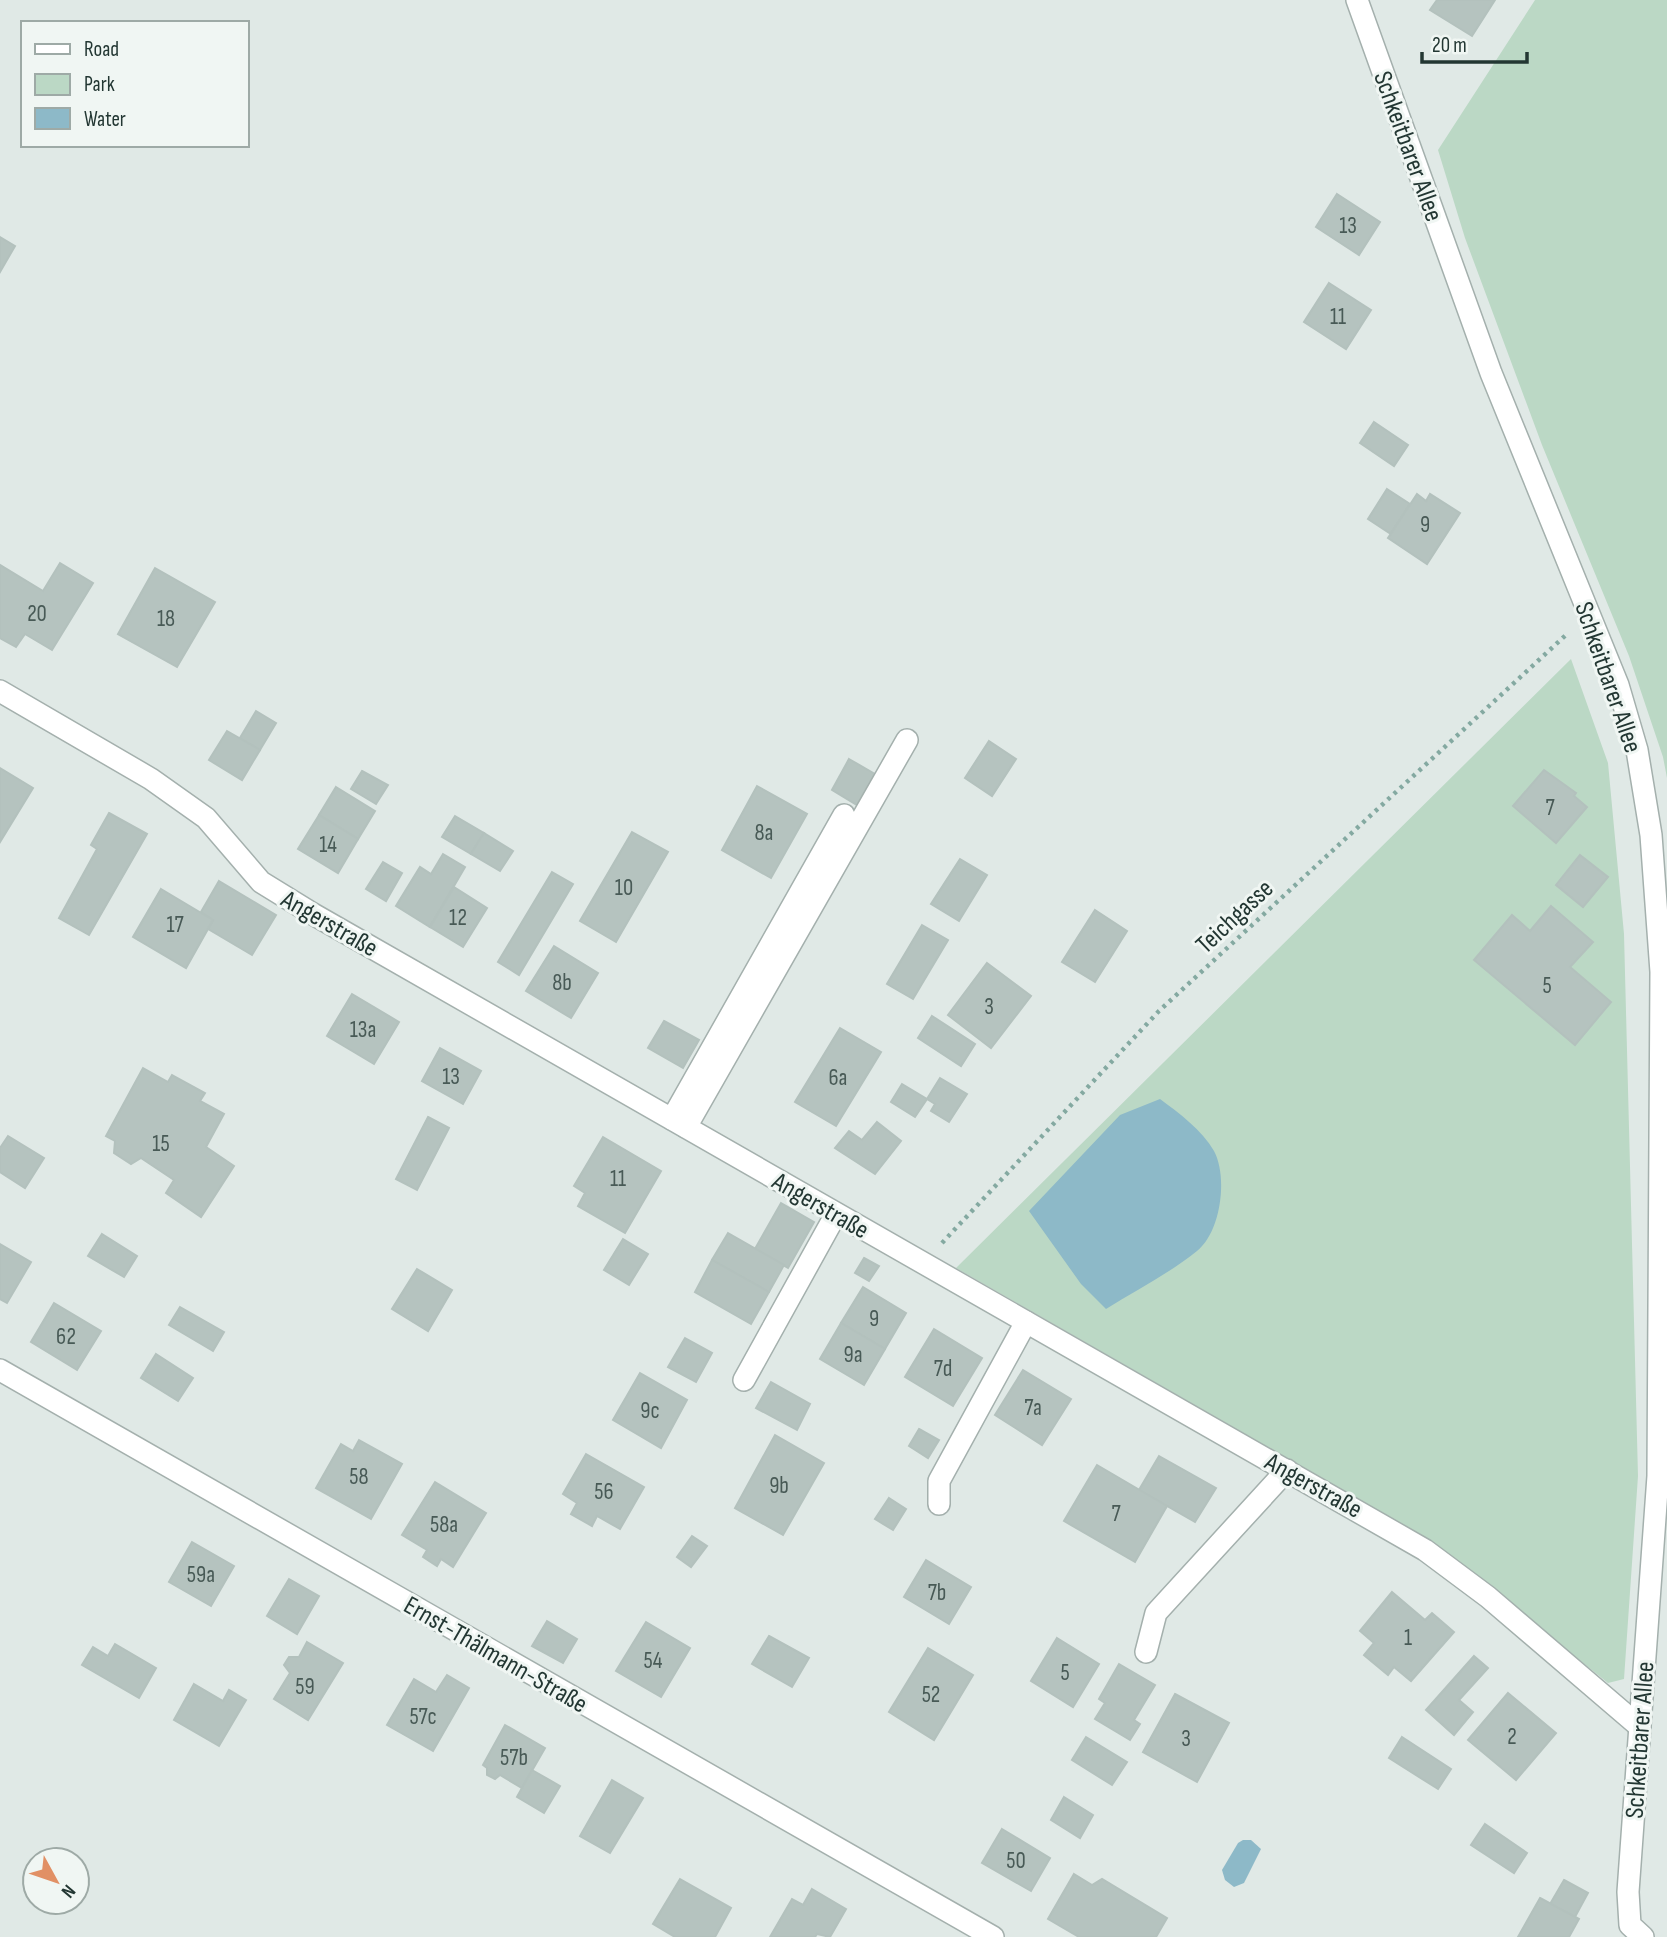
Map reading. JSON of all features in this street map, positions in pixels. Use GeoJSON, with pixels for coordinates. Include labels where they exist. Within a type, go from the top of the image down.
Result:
{"type":"FeatureCollection","features":[{"type":"Feature","properties":{"kind":"street","name":"Schkeitbarer Allee"},"geometry":{"type":"LineString","coordinates":[[1357,0],[1491,373],[1618,685],[1637,750],[1651,835],[1661,972],[1658,1476],[1628,1892],[1634,1933]]}},
{"type":"Feature","properties":{"kind":"street","name":"Angerstraße"},"geometry":{"type":"LineString","coordinates":[[0,691],[150,779],[206,818],[261,881],[923,1264],[1370,1517],[1488,1597],[1640,1727]]}},
{"type":"Feature","properties":{"kind":"street"},"geometry":{"type":"LineString","coordinates":[[679,1123],[907,740]]}},
{"type":"Feature","properties":{"kind":"street"},"geometry":{"type":"LineString","coordinates":[[679,1123],[844,815]]}},
{"type":"Feature","properties":{"kind":"street"},"geometry":{"type":"LineString","coordinates":[[744,1380],[836,1214]]}},
{"type":"Feature","properties":{"kind":"street"},"geometry":{"type":"LineString","coordinates":[[939,1504],[939,1481],[1026,1322]]}},
{"type":"Feature","properties":{"kind":"street","name":"Ernst-Thälmann-Straße"},"geometry":{"type":"LineString","coordinates":[[0,1370],[993,1937]]}},
{"type":"Feature","properties":{"kind":"street"},"geometry":{"type":"LineString","coordinates":[[1146,1651],[1156,1613],[1287,1470]]}},
{"type":"Feature","properties":{"kind":"path","name":"Teichgasse"},"geometry":{"type":"LineString","coordinates":[[923,1264],[1159,1011],[1588,614]]}},
{"type":"Feature","properties":{"kind":"green space"},"geometry":{"type":"Polygon","coordinates":[[[1535,0],[1667,0],[1667,778],[1663,757],[1629,656],[1542,445],[1465,238],[1438,150],[1535,0]]]}},
{"type":"Feature","properties":{"kind":"green space"},"geometry":{"type":"Polygon","coordinates":[[[1571,659],[1608,763],[1624,934],[1638,1476],[1624,1679],[1608,1683],[1431,1541],[956,1268],[1571,659]]]}},
{"type":"Feature","properties":{"kind":"water"},"geometry":{"type":"Polygon","coordinates":[[[1160,1099],[1197,1129],[1214,1151],[1221,1175],[1217,1218],[1212,1231],[1197,1251],[1106,1309],[1081,1284],[1029,1211],[1120,1115],[1160,1099]]]}},
{"type":"Feature","properties":{"kind":"water"},"geometry":{"type":"Polygon","coordinates":[[[1251,1840],[1261,1849],[1244,1883],[1234,1887],[1225,1880],[1222,1870],[1238,1843],[1251,1840]]]}},
{"type":"Feature","properties":{"kind":"building"},"geometry":{"type":"Polygon","coordinates":[[[1437,0],[1495,0],[1472,36],[1430,10],[1437,0]]]}},
{"type":"Feature","properties":{"kind":"building"},"geometry":{"type":"Polygon","coordinates":[[[1337,194],[1380,222],[1359,255],[1316,227],[1337,194]]]}},
{"type":"Feature","properties":{"kind":"building"},"geometry":{"type":"Polygon","coordinates":[[[0,237],[15,246],[0,272],[0,237]]]}},
{"type":"Feature","properties":{"kind":"building"},"geometry":{"type":"Polygon","coordinates":[[[1329,283],[1371,310],[1346,349],[1304,322],[1329,283]]]}},
{"type":"Feature","properties":{"kind":"building"},"geometry":{"type":"Polygon","coordinates":[[[1374,422],[1408,445],[1394,466],[1360,443],[1374,422]]]}},
{"type":"Feature","properties":{"kind":"building"},"geometry":{"type":"Polygon","coordinates":[[[1387,489],[1410,504],[1391,534],[1368,519],[1387,489]]]}},
{"type":"Feature","properties":{"kind":"building"},"geometry":{"type":"Polygon","coordinates":[[[1417,494],[1426,501],[1430,494],[1460,513],[1427,564],[1388,538],[1417,494]]]}},
{"type":"Feature","properties":{"kind":"building"},"geometry":{"type":"Polygon","coordinates":[[[60,563],[93,583],[52,650],[25,634],[16,647],[0,638],[0,565],[43,591],[60,563]]]}},
{"type":"Feature","properties":{"kind":"building"},"geometry":{"type":"Polygon","coordinates":[[[155,568],[215,602],[177,667],[118,634],[155,568]]]}},
{"type":"Feature","properties":{"kind":"building"},"geometry":{"type":"Polygon","coordinates":[[[256,711],[276,723],[260,750],[240,738],[256,711]]]}},
{"type":"Feature","properties":{"kind":"building"},"geometry":{"type":"Polygon","coordinates":[[[227,731],[260,750],[242,780],[209,760],[227,731]]]}},
{"type":"Feature","properties":{"kind":"building"},"geometry":{"type":"Polygon","coordinates":[[[989,741],[1016,759],[992,796],[965,778],[989,741]]]}},
{"type":"Feature","properties":{"kind":"building"},"geometry":{"type":"Polygon","coordinates":[[[849,759],[875,774],[857,805],[832,790],[849,759]]]}},
{"type":"Feature","properties":{"kind":"building"},"geometry":{"type":"Polygon","coordinates":[[[0,768],[33,788],[0,842],[0,768]]]}},
{"type":"Feature","properties":{"kind":"building"},"geometry":{"type":"Polygon","coordinates":[[[1544,770],[1576,793],[1574,796],[1587,807],[1556,843],[1513,806],[1544,770]]]}},
{"type":"Feature","properties":{"kind":"building"},"geometry":{"type":"Polygon","coordinates":[[[362,771],[388,785],[376,804],[351,789],[362,771]]]}},
{"type":"Feature","properties":{"kind":"building"},"geometry":{"type":"Polygon","coordinates":[[[757,786],[807,814],[771,878],[722,850],[757,786]]]}},
{"type":"Feature","properties":{"kind":"building"},"geometry":{"type":"Polygon","coordinates":[[[336,787],[375,811],[358,839],[319,815],[336,787]]]}},
{"type":"Feature","properties":{"kind":"building"},"geometry":{"type":"Polygon","coordinates":[[[109,813],[147,834],[89,935],[59,918],[97,849],[91,845],[109,813]]]}},
{"type":"Feature","properties":{"kind":"building"},"geometry":{"type":"Polygon","coordinates":[[[319,815],[358,839],[338,873],[298,849],[319,815]]]}},
{"type":"Feature","properties":{"kind":"building"},"geometry":{"type":"Polygon","coordinates":[[[455,816],[484,833],[471,854],[442,837],[455,816]]]}},
{"type":"Feature","properties":{"kind":"building"},"geometry":{"type":"Polygon","coordinates":[[[632,832],[668,852],[616,942],[580,921],[632,832]]]}},
{"type":"Feature","properties":{"kind":"building"},"geometry":{"type":"Polygon","coordinates":[[[484,833],[513,851],[500,871],[471,854],[484,833]]]}},
{"type":"Feature","properties":{"kind":"building"},"geometry":{"type":"Polygon","coordinates":[[[443,854],[465,867],[430,927],[396,906],[420,867],[431,874],[443,854]]]}},
{"type":"Feature","properties":{"kind":"building"},"geometry":{"type":"Polygon","coordinates":[[[1580,855],[1608,877],[1583,907],[1556,885],[1580,855]]]}},
{"type":"Feature","properties":{"kind":"building"},"geometry":{"type":"Polygon","coordinates":[[[960,859],[987,875],[959,921],[931,904],[960,859]]]}},
{"type":"Feature","properties":{"kind":"building"},"geometry":{"type":"Polygon","coordinates":[[[383,862],[402,873],[386,901],[366,889],[383,862]]]}},
{"type":"Feature","properties":{"kind":"building"},"geometry":{"type":"Polygon","coordinates":[[[552,872],[573,884],[519,975],[498,962],[552,872]]]}},
{"type":"Feature","properties":{"kind":"building"},"geometry":{"type":"Polygon","coordinates":[[[219,881],[276,915],[252,955],[208,929],[213,920],[201,912],[219,881]]]}},
{"type":"Feature","properties":{"kind":"building"},"geometry":{"type":"Polygon","coordinates":[[[454,887],[487,908],[463,947],[430,927],[454,887]]]}},
{"type":"Feature","properties":{"kind":"building"},"geometry":{"type":"Polygon","coordinates":[[[161,889],[213,920],[186,968],[133,937],[161,889]]]}},
{"type":"Feature","properties":{"kind":"building"},"geometry":{"type":"Polygon","coordinates":[[[1551,906],[1593,942],[1570,967],[1611,1002],[1575,1045],[1474,960],[1512,915],[1530,931],[1551,906]]]}},
{"type":"Feature","properties":{"kind":"building"},"geometry":{"type":"Polygon","coordinates":[[[1095,910],[1127,931],[1095,982],[1062,962],[1095,910]]]}},
{"type":"Feature","properties":{"kind":"building"},"geometry":{"type":"Polygon","coordinates":[[[922,925],[948,940],[913,999],[887,984],[922,925]]]}},
{"type":"Feature","properties":{"kind":"building"},"geometry":{"type":"Polygon","coordinates":[[[554,946],[598,973],[571,1018],[526,991],[554,946]]]}},
{"type":"Feature","properties":{"kind":"building"},"geometry":{"type":"Polygon","coordinates":[[[987,963],[1031,996],[991,1048],[948,1015],[987,963]]]}},
{"type":"Feature","properties":{"kind":"building"},"geometry":{"type":"Polygon","coordinates":[[[352,994],[399,1022],[374,1064],[327,1036],[352,994]]]}},
{"type":"Feature","properties":{"kind":"building"},"geometry":{"type":"Polygon","coordinates":[[[932,1016],[975,1044],[961,1066],[918,1038],[932,1016]]]}},
{"type":"Feature","properties":{"kind":"building"},"geometry":{"type":"Polygon","coordinates":[[[664,1021],[699,1040],[683,1068],[648,1048],[664,1021]]]}},
{"type":"Feature","properties":{"kind":"building"},"geometry":{"type":"Polygon","coordinates":[[[840,1028],[881,1052],[836,1126],[795,1102],[840,1028]]]}},
{"type":"Feature","properties":{"kind":"building"},"geometry":{"type":"Polygon","coordinates":[[[440,1048],[481,1071],[463,1104],[422,1081],[440,1048]]]}},
{"type":"Feature","properties":{"kind":"building"},"geometry":{"type":"Polygon","coordinates":[[[143,1068],[168,1082],[172,1075],[205,1093],[200,1101],[224,1114],[206,1147],[234,1166],[201,1217],[166,1193],[174,1180],[141,1158],[131,1164],[114,1153],[115,1141],[106,1136],[143,1068]]]}},
{"type":"Feature","properties":{"kind":"building"},"geometry":{"type":"Polygon","coordinates":[[[940,1078],[967,1094],[949,1122],[931,1111],[935,1104],[927,1099],[940,1078]]]}},
{"type":"Feature","properties":{"kind":"building"},"geometry":{"type":"Polygon","coordinates":[[[902,1084],[927,1099],[915,1117],[891,1102],[902,1084]]]}},
{"type":"Feature","properties":{"kind":"building"},"geometry":{"type":"Polygon","coordinates":[[[428,1117],[449,1128],[417,1190],[396,1179],[428,1117]]]}},
{"type":"Feature","properties":{"kind":"building"},"geometry":{"type":"Polygon","coordinates":[[[877,1122],[901,1141],[875,1174],[835,1148],[849,1131],[862,1140],[877,1122]]]}},
{"type":"Feature","properties":{"kind":"building"},"geometry":{"type":"Polygon","coordinates":[[[8,1136],[44,1158],[25,1188],[0,1172],[0,1148],[8,1136]]]}},
{"type":"Feature","properties":{"kind":"building"},"geometry":{"type":"Polygon","coordinates":[[[603,1137],[661,1171],[625,1233],[578,1206],[585,1193],[574,1186],[603,1137]]]}},
{"type":"Feature","properties":{"kind":"building"},"geometry":{"type":"Polygon","coordinates":[[[781,1203],[814,1222],[788,1268],[755,1249],[781,1203]]]}},
{"type":"Feature","properties":{"kind":"building"},"geometry":{"type":"Polygon","coordinates":[[[728,1233],[784,1265],[769,1292],[712,1260],[728,1233]]]}},
{"type":"Feature","properties":{"kind":"building"},"geometry":{"type":"Polygon","coordinates":[[[102,1234],[137,1256],[124,1277],[88,1256],[102,1234]]]}},
{"type":"Feature","properties":{"kind":"building"},"geometry":{"type":"Polygon","coordinates":[[[623,1239],[648,1254],[629,1285],[604,1270],[623,1239]]]}},
{"type":"Feature","properties":{"kind":"building"},"geometry":{"type":"Polygon","coordinates":[[[0,1244],[31,1262],[7,1303],[0,1299],[0,1244]]]}},
{"type":"Feature","properties":{"kind":"building"},"geometry":{"type":"Polygon","coordinates":[[[864,1258],[879,1266],[869,1281],[855,1273],[864,1258]]]}},
{"type":"Feature","properties":{"kind":"building"},"geometry":{"type":"Polygon","coordinates":[[[712,1260],[769,1292],[751,1324],[695,1292],[712,1260]]]}},
{"type":"Feature","properties":{"kind":"building"},"geometry":{"type":"Polygon","coordinates":[[[417,1269],[452,1290],[428,1331],[392,1309],[417,1269]]]}},
{"type":"Feature","properties":{"kind":"building"},"geometry":{"type":"Polygon","coordinates":[[[863,1287],[906,1313],[885,1349],[841,1323],[863,1287]]]}},
{"type":"Feature","properties":{"kind":"building"},"geometry":{"type":"Polygon","coordinates":[[[54,1303],[101,1331],[77,1370],[31,1342],[54,1303]]]}},
{"type":"Feature","properties":{"kind":"building"},"geometry":{"type":"Polygon","coordinates":[[[180,1307],[224,1332],[213,1351],[169,1325],[180,1307]]]}},
{"type":"Feature","properties":{"kind":"building"},"geometry":{"type":"Polygon","coordinates":[[[841,1323],[885,1349],[864,1385],[820,1359],[841,1323]]]}},
{"type":"Feature","properties":{"kind":"building"},"geometry":{"type":"Polygon","coordinates":[[[934,1329],[982,1358],[953,1406],[905,1377],[934,1329]]]}},
{"type":"Feature","properties":{"kind":"building"},"geometry":{"type":"Polygon","coordinates":[[[685,1338],[712,1353],[696,1382],[668,1367],[685,1338]]]}},
{"type":"Feature","properties":{"kind":"building"},"geometry":{"type":"Polygon","coordinates":[[[156,1354],[193,1378],[178,1401],[141,1378],[156,1354]]]}},
{"type":"Feature","properties":{"kind":"building"},"geometry":{"type":"Polygon","coordinates":[[[1023,1370],[1071,1399],[1042,1445],[995,1415],[1023,1370]]]}},
{"type":"Feature","properties":{"kind":"building"},"geometry":{"type":"Polygon","coordinates":[[[640,1373],[687,1400],[661,1448],[613,1420],[640,1373]]]}},
{"type":"Feature","properties":{"kind":"building"},"geometry":{"type":"Polygon","coordinates":[[[771,1382],[810,1404],[797,1430],[756,1408],[771,1382]]]}},
{"type":"Feature","properties":{"kind":"building"},"geometry":{"type":"Polygon","coordinates":[[[919,1429],[939,1440],[928,1458],[909,1446],[919,1429]]]}},
{"type":"Feature","properties":{"kind":"building"},"geometry":{"type":"Polygon","coordinates":[[[775,1435],[824,1463],[783,1535],[735,1508],[775,1435]]]}},
{"type":"Feature","properties":{"kind":"building"},"geometry":{"type":"Polygon","coordinates":[[[359,1440],[402,1464],[371,1519],[316,1488],[341,1444],[353,1451],[359,1440]]]}},
{"type":"Feature","properties":{"kind":"building"},"geometry":{"type":"Polygon","coordinates":[[[586,1454],[644,1487],[620,1529],[597,1516],[592,1526],[571,1514],[577,1503],[563,1494],[586,1454]]]}},
{"type":"Feature","properties":{"kind":"building"},"geometry":{"type":"Polygon","coordinates":[[[1159,1456],[1216,1488],[1195,1522],[1139,1490],[1159,1456]]]}},
{"type":"Feature","properties":{"kind":"building"},"geometry":{"type":"Polygon","coordinates":[[[1097,1465],[1167,1506],[1135,1562],[1064,1521],[1097,1465]]]}},
{"type":"Feature","properties":{"kind":"building"},"geometry":{"type":"Polygon","coordinates":[[[435,1482],[486,1513],[453,1567],[441,1559],[437,1566],[423,1557],[427,1550],[402,1535],[435,1482]]]}},
{"type":"Feature","properties":{"kind":"building"},"geometry":{"type":"Polygon","coordinates":[[[889,1498],[906,1509],[893,1530],[875,1519],[889,1498]]]}},
{"type":"Feature","properties":{"kind":"building"},"geometry":{"type":"Polygon","coordinates":[[[692,1536],[707,1546],[691,1567],[677,1557],[692,1536]]]}},
{"type":"Feature","properties":{"kind":"building"},"geometry":{"type":"Polygon","coordinates":[[[192,1542],[234,1566],[211,1606],[169,1582],[192,1542]]]}},
{"type":"Feature","properties":{"kind":"building"},"geometry":{"type":"Polygon","coordinates":[[[926,1560],[971,1587],[949,1624],[904,1597],[926,1560]]]}},
{"type":"Feature","properties":{"kind":"building"},"geometry":{"type":"Polygon","coordinates":[[[289,1579],[319,1596],[297,1634],[267,1616],[289,1579]]]}},
{"type":"Feature","properties":{"kind":"building"},"geometry":{"type":"Polygon","coordinates":[[[1392,1592],[1425,1620],[1432,1613],[1454,1632],[1411,1681],[1394,1667],[1388,1675],[1364,1655],[1374,1643],[1360,1631],[1392,1592]]]}},
{"type":"Feature","properties":{"kind":"building"},"geometry":{"type":"Polygon","coordinates":[[[547,1621],[577,1639],[563,1663],[532,1646],[547,1621]]]}},
{"type":"Feature","properties":{"kind":"building"},"geometry":{"type":"Polygon","coordinates":[[[646,1622],[690,1648],[661,1697],[616,1671],[646,1622]]]}},
{"type":"Feature","properties":{"kind":"building"},"geometry":{"type":"Polygon","coordinates":[[[769,1636],[809,1658],[792,1687],[752,1664],[769,1636]]]}},
{"type":"Feature","properties":{"kind":"building"},"geometry":{"type":"Polygon","coordinates":[[[1057,1638],[1099,1664],[1073,1707],[1031,1681],[1057,1638]]]}},
{"type":"Feature","properties":{"kind":"building"},"geometry":{"type":"Polygon","coordinates":[[[307,1642],[343,1663],[308,1720],[274,1699],[290,1673],[284,1665],[289,1657],[299,1657],[307,1642]]]}},
{"type":"Feature","properties":{"kind":"building"},"geometry":{"type":"Polygon","coordinates":[[[115,1644],[156,1668],[139,1698],[82,1665],[93,1647],[108,1656],[115,1644]]]}},
{"type":"Feature","properties":{"kind":"building"},"geometry":{"type":"Polygon","coordinates":[[[928,1648],[973,1675],[934,1740],[889,1712],[928,1648]]]}},
{"type":"Feature","properties":{"kind":"building"},"geometry":{"type":"Polygon","coordinates":[[[1474,1656],[1488,1668],[1459,1700],[1473,1712],[1454,1735],[1426,1710],[1474,1656]]]}},
{"type":"Feature","properties":{"kind":"building"},"geometry":{"type":"Polygon","coordinates":[[[1119,1664],[1155,1685],[1134,1720],[1140,1724],[1130,1740],[1095,1719],[1105,1703],[1099,1699],[1119,1664]]]}},
{"type":"Feature","properties":{"kind":"building"},"geometry":{"type":"Polygon","coordinates":[[[447,1675],[469,1688],[433,1751],[387,1725],[414,1679],[436,1692],[447,1675]]]}},
{"type":"Feature","properties":{"kind":"building"},"geometry":{"type":"Polygon","coordinates":[[[194,1684],[223,1701],[229,1690],[246,1700],[219,1746],[174,1720],[194,1684]]]}},
{"type":"Feature","properties":{"kind":"building"},"geometry":{"type":"Polygon","coordinates":[[[1508,1693],[1556,1733],[1516,1780],[1468,1740],[1508,1693]]]}},
{"type":"Feature","properties":{"kind":"building"},"geometry":{"type":"Polygon","coordinates":[[[1175,1694],[1229,1723],[1197,1782],[1143,1752],[1175,1694]]]}},
{"type":"Feature","properties":{"kind":"building"},"geometry":{"type":"Polygon","coordinates":[[[505,1725],[545,1748],[522,1788],[500,1775],[495,1779],[487,1775],[487,1768],[483,1765],[505,1725]]]}},
{"type":"Feature","properties":{"kind":"building"},"geometry":{"type":"Polygon","coordinates":[[[1086,1737],[1127,1762],[1112,1785],[1072,1760],[1086,1737]]]}},
{"type":"Feature","properties":{"kind":"building"},"geometry":{"type":"Polygon","coordinates":[[[1402,1737],[1451,1769],[1438,1789],[1389,1758],[1402,1737]]]}},
{"type":"Feature","properties":{"kind":"building"},"geometry":{"type":"Polygon","coordinates":[[[532,1770],[560,1786],[544,1813],[517,1797],[532,1770]]]}},
{"type":"Feature","properties":{"kind":"building"},"geometry":{"type":"Polygon","coordinates":[[[612,1780],[643,1798],[610,1853],[580,1836],[612,1780]]]}},
{"type":"Feature","properties":{"kind":"building"},"geometry":{"type":"Polygon","coordinates":[[[1064,1797],[1093,1815],[1080,1838],[1051,1820],[1064,1797]]]}},
{"type":"Feature","properties":{"kind":"building"},"geometry":{"type":"Polygon","coordinates":[[[1485,1824],[1527,1853],[1514,1873],[1471,1845],[1485,1824]]]}},
{"type":"Feature","properties":{"kind":"building"},"geometry":{"type":"Polygon","coordinates":[[[1002,1829],[1050,1858],[1031,1891],[982,1863],[1002,1829]]]}},
{"type":"Feature","properties":{"kind":"building"},"geometry":{"type":"Polygon","coordinates":[[[1074,1874],[1092,1885],[1102,1879],[1167,1918],[1156,1937],[1079,1937],[1048,1919],[1074,1874]]]}},
{"type":"Feature","properties":{"kind":"building"},"geometry":{"type":"Polygon","coordinates":[[[680,1879],[731,1908],[715,1937],[675,1937],[653,1924],[680,1879]]]}},
{"type":"Feature","properties":{"kind":"building"},"geometry":{"type":"Polygon","coordinates":[[[1564,1880],[1588,1893],[1575,1917],[1550,1904],[1564,1880]]]}},
{"type":"Feature","properties":{"kind":"building"},"geometry":{"type":"Polygon","coordinates":[[[812,1889],[846,1909],[830,1937],[817,1934],[815,1937],[770,1937],[792,1899],[803,1905],[812,1889]]]}},
{"type":"Feature","properties":{"kind":"building"},"geometry":{"type":"Polygon","coordinates":[[[1540,1898],[1579,1919],[1569,1937],[1518,1937],[1540,1898]]]}}]}
